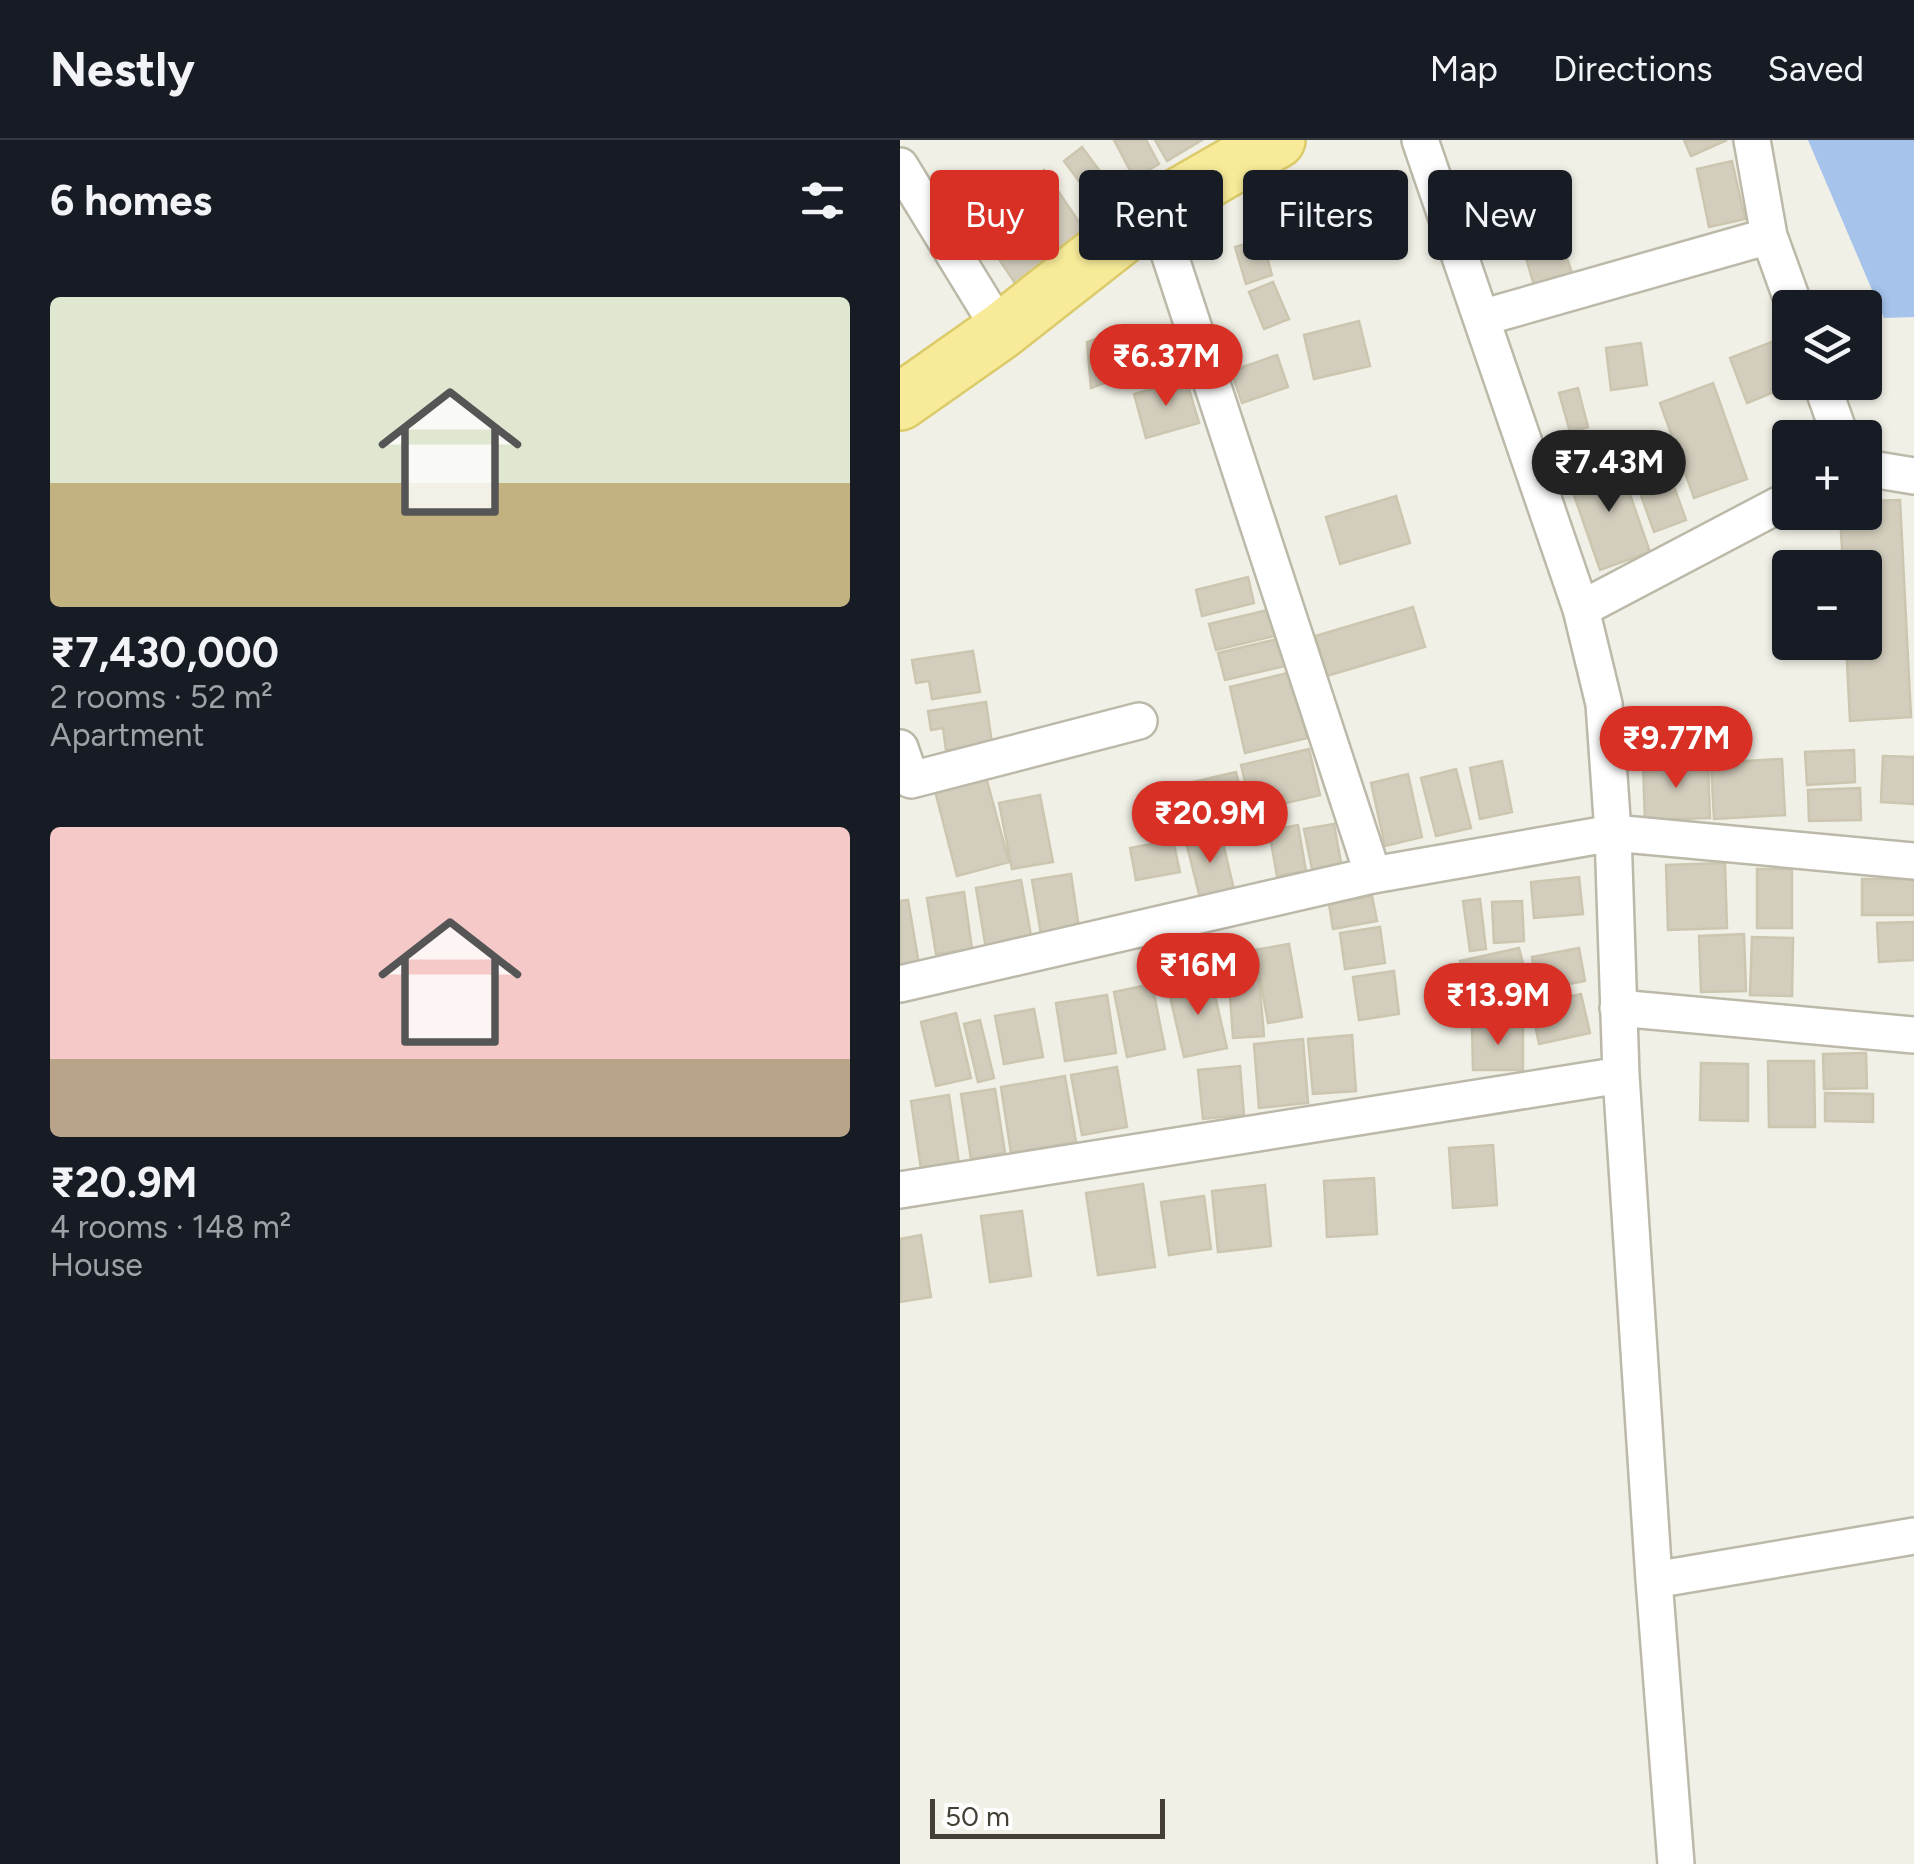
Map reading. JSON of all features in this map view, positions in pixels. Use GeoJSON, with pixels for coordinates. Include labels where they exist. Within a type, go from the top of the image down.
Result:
{"type":"FeatureCollection","features":[{"type":"Feature","properties":{"kind":"main road"},"geometry":{"type":"LineString","coordinates":[[1223,171],[1277,140]]}},
{"type":"Feature","properties":{"kind":"main road"},"geometry":{"type":"LineString","coordinates":[[900,402],[1001,331],[1091,260]]}},
{"type":"Feature","properties":{"kind":"street"},"geometry":{"type":"LineString","coordinates":[[1420,140],[1581,609],[1604,704],[1614,833],[1621,1075],[1676,1864]]}},
{"type":"Feature","properties":{"kind":"street"},"geometry":{"type":"LineString","coordinates":[[1752,140],[1769,236],[1788,290]]}},
{"type":"Feature","properties":{"kind":"street"},"geometry":{"type":"LineString","coordinates":[[900,166],[1001,331]]}},
{"type":"Feature","properties":{"kind":"street"},"geometry":{"type":"LineString","coordinates":[[1481,318],[1769,236]]}},
{"type":"Feature","properties":{"kind":"street"},"geometry":{"type":"LineString","coordinates":[[1171,260],[1373,875]]}},
{"type":"Feature","properties":{"kind":"street"},"geometry":{"type":"LineString","coordinates":[[1882,471],[1914,476]]}},
{"type":"Feature","properties":{"kind":"street"},"geometry":{"type":"LineString","coordinates":[[1581,609],[1772,508]]}},
{"type":"Feature","properties":{"kind":"street"},"geometry":{"type":"LineString","coordinates":[[900,748],[911,780],[1138,720]]}},
{"type":"Feature","properties":{"kind":"street"},"geometry":{"type":"LineString","coordinates":[[900,984],[1373,875],[1614,833],[1914,861]]}},
{"type":"Feature","properties":{"kind":"street"},"geometry":{"type":"LineString","coordinates":[[1618,1008],[1914,1035]]}},
{"type":"Feature","properties":{"kind":"street"},"geometry":{"type":"LineString","coordinates":[[900,1190],[1621,1075]]}},
{"type":"Feature","properties":{"kind":"street"},"geometry":{"type":"LineString","coordinates":[[1654,1580],[1914,1536]]}},
{"type":"Feature","properties":{"kind":"water"},"geometry":{"type":"Polygon","coordinates":[[[1808,140],[1914,140],[1914,317],[1884,318],[1882,290],[1872,290],[1808,140]]]}},
{"type":"Feature","properties":{"kind":"building"},"geometry":{"type":"Polygon","coordinates":[[[1114,140],[1146,140],[1159,164],[1148,170],[1130,170],[1114,140]]]}},
{"type":"Feature","properties":{"kind":"building"},"geometry":{"type":"Polygon","coordinates":[[[1155,140],[1202,140],[1167,161],[1155,140]]]}},
{"type":"Feature","properties":{"kind":"building"},"geometry":{"type":"Polygon","coordinates":[[[1684,140],[1727,140],[1691,156],[1684,140]]]}},
{"type":"Feature","properties":{"kind":"building"},"geometry":{"type":"Polygon","coordinates":[[[1082,147],[1099,170],[1079,170],[1079,181],[1064,161],[1082,147]]]}},
{"type":"Feature","properties":{"kind":"building"},"geometry":{"type":"Polygon","coordinates":[[[1732,161],[1745,219],[1709,227],[1697,169],[1732,161]]]}},
{"type":"Feature","properties":{"kind":"building"},"geometry":{"type":"Polygon","coordinates":[[[1059,192],[1079,222],[1079,244],[1059,257],[1059,192]]]}},
{"type":"Feature","properties":{"kind":"building"},"geometry":{"type":"Polygon","coordinates":[[[1243,245],[1243,260],[1268,260],[1272,275],[1246,284],[1235,247],[1243,245]]]}},
{"type":"Feature","properties":{"kind":"building"},"geometry":{"type":"Polygon","coordinates":[[[1000,260],[1055,260],[1017,286],[1000,260]]]}},
{"type":"Feature","properties":{"kind":"building"},"geometry":{"type":"Polygon","coordinates":[[[1527,260],[1568,260],[1572,273],[1534,285],[1527,260]]]}},
{"type":"Feature","properties":{"kind":"building"},"geometry":{"type":"Polygon","coordinates":[[[1273,282],[1289,319],[1264,329],[1249,292],[1273,282]]]}},
{"type":"Feature","properties":{"kind":"building"},"geometry":{"type":"Polygon","coordinates":[[[1359,321],[1370,366],[1314,379],[1304,335],[1359,321]]]}},
{"type":"Feature","properties":{"kind":"building"},"geometry":{"type":"Polygon","coordinates":[[[1122,329],[1137,371],[1091,388],[1087,342],[1122,329]]]}},
{"type":"Feature","properties":{"kind":"building"},"geometry":{"type":"Polygon","coordinates":[[[1772,342],[1772,393],[1747,403],[1730,358],[1772,342]]]}},
{"type":"Feature","properties":{"kind":"building"},"geometry":{"type":"Polygon","coordinates":[[[1641,343],[1647,385],[1611,390],[1606,348],[1641,343]]]}},
{"type":"Feature","properties":{"kind":"building"},"geometry":{"type":"Polygon","coordinates":[[[1277,355],[1288,387],[1242,403],[1231,371],[1277,355]]]}},
{"type":"Feature","properties":{"kind":"building"},"geometry":{"type":"Polygon","coordinates":[[[1186,379],[1199,423],[1146,438],[1134,394],[1186,379]]]}},
{"type":"Feature","properties":{"kind":"building"},"geometry":{"type":"Polygon","coordinates":[[[1713,383],[1747,479],[1694,498],[1660,403],[1713,383]]]}},
{"type":"Feature","properties":{"kind":"building"},"geometry":{"type":"Polygon","coordinates":[[[1578,388],[1588,427],[1570,432],[1559,393],[1578,388]]]}},
{"type":"Feature","properties":{"kind":"building"},"geometry":{"type":"Polygon","coordinates":[[[1654,431],[1686,520],[1654,532],[1622,442],[1654,431]]]}},
{"type":"Feature","properties":{"kind":"building"},"geometry":{"type":"Polygon","coordinates":[[[1618,460],[1650,552],[1600,570],[1568,478],[1618,460]]]}},
{"type":"Feature","properties":{"kind":"building"},"geometry":{"type":"Polygon","coordinates":[[[1396,496],[1410,543],[1340,564],[1326,517],[1396,496]]]}},
{"type":"Feature","properties":{"kind":"building"},"geometry":{"type":"Polygon","coordinates":[[[1900,500],[1911,717],[1850,721],[1847,660],[1882,660],[1882,550],[1842,550],[1841,530],[1882,530],[1882,501],[1900,500]]]}},
{"type":"Feature","properties":{"kind":"building"},"geometry":{"type":"Polygon","coordinates":[[[1248,577],[1254,603],[1202,616],[1196,590],[1248,577]]]}},
{"type":"Feature","properties":{"kind":"building"},"geometry":{"type":"Polygon","coordinates":[[[1413,607],[1425,647],[1327,676],[1315,636],[1413,607]]]}},
{"type":"Feature","properties":{"kind":"building"},"geometry":{"type":"Polygon","coordinates":[[[1272,609],[1278,635],[1216,650],[1209,624],[1272,609]]]}},
{"type":"Feature","properties":{"kind":"building"},"geometry":{"type":"Polygon","coordinates":[[[1282,638],[1289,665],[1225,680],[1218,653],[1282,638]]]}},
{"type":"Feature","properties":{"kind":"building"},"geometry":{"type":"Polygon","coordinates":[[[973,651],[980,692],[932,699],[929,681],[916,683],[912,660],[973,651]]]}},
{"type":"Feature","properties":{"kind":"building"},"geometry":{"type":"Polygon","coordinates":[[[1292,672],[1307,738],[1245,753],[1230,687],[1292,672]]]}},
{"type":"Feature","properties":{"kind":"building"},"geometry":{"type":"Polygon","coordinates":[[[986,702],[992,743],[946,750],[943,728],[931,730],[928,711],[986,702]]]}},
{"type":"Feature","properties":{"kind":"building"},"geometry":{"type":"Polygon","coordinates":[[[1309,749],[1320,795],[1252,811],[1241,765],[1309,749]]]}},
{"type":"Feature","properties":{"kind":"building"},"geometry":{"type":"Polygon","coordinates":[[[1854,750],[1855,782],[1807,785],[1805,752],[1854,750]]]}},
{"type":"Feature","properties":{"kind":"building"},"geometry":{"type":"Polygon","coordinates":[[[1883,756],[1914,757],[1914,804],[1881,802],[1883,756]]]}},
{"type":"Feature","properties":{"kind":"building"},"geometry":{"type":"Polygon","coordinates":[[[1782,759],[1785,815],[1714,819],[1711,763],[1782,759]]]}},
{"type":"Feature","properties":{"kind":"building"},"geometry":{"type":"Polygon","coordinates":[[[1502,761],[1512,812],[1480,819],[1470,768],[1502,761]]]}},
{"type":"Feature","properties":{"kind":"building"},"geometry":{"type":"Polygon","coordinates":[[[1708,762],[1710,818],[1645,820],[1643,764],[1708,762]]]}},
{"type":"Feature","properties":{"kind":"building"},"geometry":{"type":"Polygon","coordinates":[[[1456,769],[1471,828],[1436,836],[1421,778],[1456,769]]]}},
{"type":"Feature","properties":{"kind":"building"},"geometry":{"type":"Polygon","coordinates":[[[1236,772],[1248,820],[1205,831],[1193,782],[1236,772]]]}},
{"type":"Feature","properties":{"kind":"building"},"geometry":{"type":"Polygon","coordinates":[[[1408,774],[1422,837],[1385,846],[1371,783],[1408,774]]]}},
{"type":"Feature","properties":{"kind":"building"},"geometry":{"type":"Polygon","coordinates":[[[986,777],[1009,862],[957,876],[935,791],[986,777]]]}},
{"type":"Feature","properties":{"kind":"building"},"geometry":{"type":"Polygon","coordinates":[[[1860,788],[1861,820],[1809,821],[1808,790],[1860,788]]]}},
{"type":"Feature","properties":{"kind":"building"},"geometry":{"type":"Polygon","coordinates":[[[1040,795],[1053,862],[1012,869],[999,803],[1040,795]]]}},
{"type":"Feature","properties":{"kind":"building"},"geometry":{"type":"Polygon","coordinates":[[[1334,824],[1342,868],[1313,874],[1304,829],[1334,824]]]}},
{"type":"Feature","properties":{"kind":"building"},"geometry":{"type":"Polygon","coordinates":[[[1298,825],[1306,871],[1277,876],[1269,831],[1298,825]]]}},
{"type":"Feature","properties":{"kind":"building"},"geometry":{"type":"Polygon","coordinates":[[[1220,830],[1235,894],[1201,902],[1185,838],[1220,830]]]}},
{"type":"Feature","properties":{"kind":"building"},"geometry":{"type":"Polygon","coordinates":[[[1173,840],[1180,872],[1136,880],[1130,848],[1173,840]]]}},
{"type":"Feature","properties":{"kind":"building"},"geometry":{"type":"Polygon","coordinates":[[[1725,863],[1727,928],[1668,930],[1666,865],[1725,863]]]}},
{"type":"Feature","properties":{"kind":"building"},"geometry":{"type":"Polygon","coordinates":[[[1757,869],[1792,869],[1792,928],[1757,928],[1757,869]]]}},
{"type":"Feature","properties":{"kind":"building"},"geometry":{"type":"Polygon","coordinates":[[[1071,874],[1079,928],[1041,934],[1032,880],[1071,874]]]}},
{"type":"Feature","properties":{"kind":"building"},"geometry":{"type":"Polygon","coordinates":[[[1579,877],[1583,914],[1534,918],[1531,882],[1579,877]]]}},
{"type":"Feature","properties":{"kind":"building"},"geometry":{"type":"Polygon","coordinates":[[[1862,879],[1914,879],[1914,915],[1862,915],[1862,879]]]}},
{"type":"Feature","properties":{"kind":"building"},"geometry":{"type":"Polygon","coordinates":[[[1021,880],[1032,941],[986,949],[976,888],[1021,880]]]}},
{"type":"Feature","properties":{"kind":"building"},"geometry":{"type":"Polygon","coordinates":[[[964,892],[972,949],[936,954],[927,898],[964,892]]]}},
{"type":"Feature","properties":{"kind":"building"},"geometry":{"type":"Polygon","coordinates":[[[1372,896],[1377,921],[1333,929],[1329,904],[1372,896]]]}},
{"type":"Feature","properties":{"kind":"building"},"geometry":{"type":"Polygon","coordinates":[[[1480,899],[1486,949],[1470,951],[1463,901],[1480,899]]]}},
{"type":"Feature","properties":{"kind":"building"},"geometry":{"type":"Polygon","coordinates":[[[908,900],[919,964],[900,967],[900,901],[908,900]]]}},
{"type":"Feature","properties":{"kind":"building"},"geometry":{"type":"Polygon","coordinates":[[[1522,901],[1524,941],[1494,943],[1492,902],[1522,901]]]}},
{"type":"Feature","properties":{"kind":"building"},"geometry":{"type":"Polygon","coordinates":[[[1914,922],[1914,960],[1879,962],[1877,923],[1914,922]]]}},
{"type":"Feature","properties":{"kind":"building"},"geometry":{"type":"Polygon","coordinates":[[[1380,927],[1385,963],[1345,969],[1340,933],[1380,927]]]}},
{"type":"Feature","properties":{"kind":"building"},"geometry":{"type":"Polygon","coordinates":[[[1744,934],[1746,991],[1701,992],[1699,936],[1744,934]]]}},
{"type":"Feature","properties":{"kind":"building"},"geometry":{"type":"Polygon","coordinates":[[[1752,937],[1793,938],[1792,996],[1750,995],[1752,937]]]}},
{"type":"Feature","properties":{"kind":"building"},"geometry":{"type":"Polygon","coordinates":[[[1289,944],[1302,1017],[1268,1023],[1255,950],[1289,944]]]}},
{"type":"Feature","properties":{"kind":"building"},"geometry":{"type":"Polygon","coordinates":[[[1519,948],[1528,984],[1468,998],[1460,961],[1519,948]]]}},
{"type":"Feature","properties":{"kind":"building"},"geometry":{"type":"Polygon","coordinates":[[[1579,948],[1585,981],[1537,990],[1532,957],[1579,948]]]}},
{"type":"Feature","properties":{"kind":"building"},"geometry":{"type":"Polygon","coordinates":[[[1394,971],[1399,1014],[1359,1020],[1353,977],[1394,971]]]}},
{"type":"Feature","properties":{"kind":"building"},"geometry":{"type":"Polygon","coordinates":[[[1211,978],[1227,1048],[1184,1057],[1168,988],[1211,978]]]}},
{"type":"Feature","properties":{"kind":"building"},"geometry":{"type":"Polygon","coordinates":[[[1259,978],[1264,1036],[1233,1038],[1229,981],[1259,978]]]}},
{"type":"Feature","properties":{"kind":"building"},"geometry":{"type":"Polygon","coordinates":[[[1152,984],[1165,1049],[1127,1057],[1114,992],[1152,984]]]}},
{"type":"Feature","properties":{"kind":"building"},"geometry":{"type":"Polygon","coordinates":[[[1581,994],[1590,1033],[1539,1044],[1531,1005],[1581,994]]]}},
{"type":"Feature","properties":{"kind":"building"},"geometry":{"type":"Polygon","coordinates":[[[1107,995],[1116,1053],[1065,1061],[1056,1003],[1107,995]]]}},
{"type":"Feature","properties":{"kind":"building"},"geometry":{"type":"Polygon","coordinates":[[[1034,1009],[1043,1057],[1004,1064],[995,1016],[1034,1009]]]}},
{"type":"Feature","properties":{"kind":"building"},"geometry":{"type":"Polygon","coordinates":[[[956,1013],[971,1078],[936,1086],[921,1022],[956,1013]]]}},
{"type":"Feature","properties":{"kind":"building"},"geometry":{"type":"Polygon","coordinates":[[[980,1020],[994,1078],[978,1082],[964,1024],[980,1020]]]}},
{"type":"Feature","properties":{"kind":"building"},"geometry":{"type":"Polygon","coordinates":[[[1472,1027],[1523,1027],[1523,1070],[1473,1070],[1472,1027]]]}},
{"type":"Feature","properties":{"kind":"building"},"geometry":{"type":"Polygon","coordinates":[[[1352,1035],[1356,1091],[1313,1094],[1308,1039],[1352,1035]]]}},
{"type":"Feature","properties":{"kind":"building"},"geometry":{"type":"Polygon","coordinates":[[[1303,1039],[1308,1103],[1259,1108],[1254,1044],[1303,1039]]]}},
{"type":"Feature","properties":{"kind":"building"},"geometry":{"type":"Polygon","coordinates":[[[1866,1053],[1867,1088],[1824,1089],[1823,1054],[1866,1053]]]}},
{"type":"Feature","properties":{"kind":"building"},"geometry":{"type":"Polygon","coordinates":[[[1768,1061],[1814,1061],[1815,1127],[1769,1127],[1768,1061]]]}},
{"type":"Feature","properties":{"kind":"building"},"geometry":{"type":"Polygon","coordinates":[[[1701,1063],[1748,1064],[1748,1121],[1700,1120],[1701,1063]]]}},
{"type":"Feature","properties":{"kind":"building"},"geometry":{"type":"Polygon","coordinates":[[[1240,1066],[1244,1115],[1203,1119],[1198,1070],[1240,1066]]]}},
{"type":"Feature","properties":{"kind":"building"},"geometry":{"type":"Polygon","coordinates":[[[1117,1067],[1127,1127],[1082,1135],[1071,1075],[1117,1067]]]}},
{"type":"Feature","properties":{"kind":"building"},"geometry":{"type":"Polygon","coordinates":[[[1065,1076],[1076,1142],[1011,1153],[1001,1087],[1065,1076]]]}},
{"type":"Feature","properties":{"kind":"building"},"geometry":{"type":"Polygon","coordinates":[[[995,1089],[1005,1153],[971,1159],[961,1094],[995,1089]]]}},
{"type":"Feature","properties":{"kind":"building"},"geometry":{"type":"Polygon","coordinates":[[[1825,1093],[1873,1094],[1873,1122],[1825,1121],[1825,1093]]]}},
{"type":"Feature","properties":{"kind":"building"},"geometry":{"type":"Polygon","coordinates":[[[949,1095],[959,1164],[921,1169],[911,1101],[949,1095]]]}},
{"type":"Feature","properties":{"kind":"building"},"geometry":{"type":"Polygon","coordinates":[[[1493,1145],[1497,1205],[1453,1208],[1449,1148],[1493,1145]]]}},
{"type":"Feature","properties":{"kind":"building"},"geometry":{"type":"Polygon","coordinates":[[[1374,1178],[1377,1234],[1327,1237],[1324,1181],[1374,1178]]]}},
{"type":"Feature","properties":{"kind":"building"},"geometry":{"type":"Polygon","coordinates":[[[1143,1184],[1155,1267],[1098,1275],[1086,1193],[1143,1184]]]}},
{"type":"Feature","properties":{"kind":"building"},"geometry":{"type":"Polygon","coordinates":[[[1265,1185],[1271,1246],[1218,1252],[1212,1191],[1265,1185]]]}},
{"type":"Feature","properties":{"kind":"building"},"geometry":{"type":"Polygon","coordinates":[[[1204,1196],[1211,1249],[1169,1255],[1161,1202],[1204,1196]]]}},
{"type":"Feature","properties":{"kind":"building"},"geometry":{"type":"Polygon","coordinates":[[[1022,1211],[1031,1276],[990,1282],[981,1216],[1022,1211]]]}},
{"type":"Feature","properties":{"kind":"building"},"geometry":{"type":"Polygon","coordinates":[[[921,1235],[931,1297],[900,1302],[900,1239],[921,1235]]]}}]}
